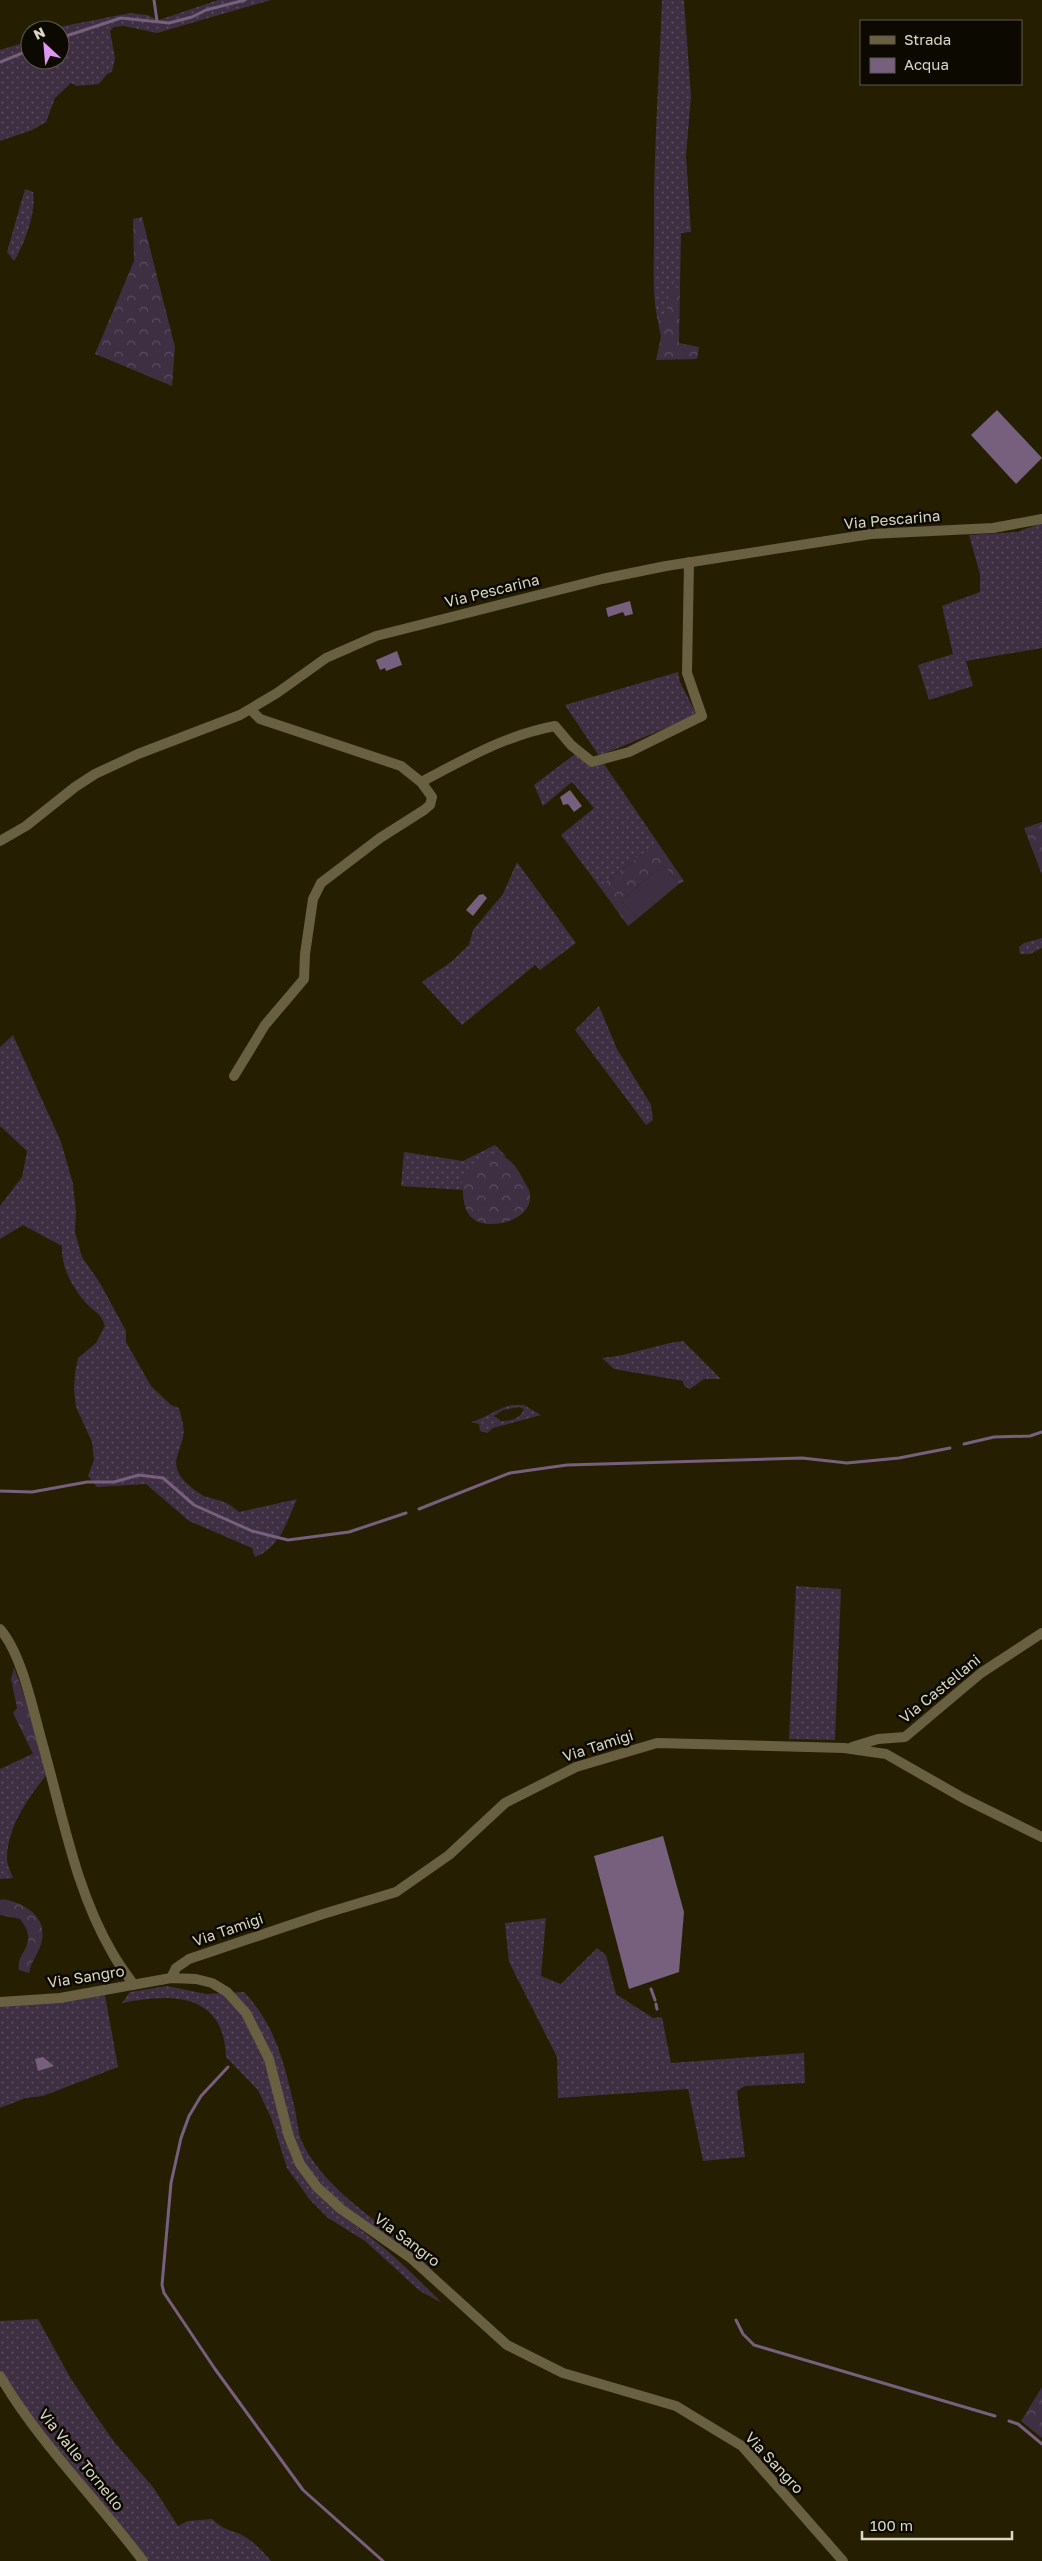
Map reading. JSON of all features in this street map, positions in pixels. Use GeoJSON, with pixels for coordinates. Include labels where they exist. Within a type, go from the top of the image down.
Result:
{"type":"FeatureCollection","features":[{"type":"Feature","properties":{"kind":"street","name":"Via Pescarina"},"geometry":{"type":"LineString","coordinates":[[0,841],[26,826],[74,787],[95,774],[122,760],[213,727],[251,710],[326,658],[376,636],[593,581],[689,562],[870,534],[994,528],[1042,518]]}},
{"type":"Feature","properties":{"kind":"street"},"geometry":{"type":"LineString","coordinates":[[422,782],[473,754],[513,736],[538,729],[555,726],[571,745],[592,762],[629,752],[702,716],[687,673],[689,562]]}},
{"type":"Feature","properties":{"kind":"street"},"geometry":{"type":"LineString","coordinates":[[234,1076],[265,1025],[304,979],[305,954],[316,889],[321,883],[380,838],[430,805],[432,797],[422,782],[401,766],[260,719],[251,710]]}},
{"type":"Feature","properties":{"kind":"street"},"geometry":{"type":"LineString","coordinates":[[0,1629],[6,1636],[25,1681],[74,1860],[87,1899],[112,1953],[134,1985]]}},
{"type":"Feature","properties":{"kind":"street","name":"Via Castellani"},"geometry":{"type":"LineString","coordinates":[[848,1748],[878,1739],[905,1737],[982,1673],[1042,1633]]}},
{"type":"Feature","properties":{"kind":"street","name":"Via Tamigi"},"geometry":{"type":"LineString","coordinates":[[171,1978],[176,1968],[189,1959],[323,1914],[396,1892],[449,1855],[505,1803],[576,1767],[657,1743],[848,1748],[886,1754],[963,1798],[1042,1837]]}},
{"type":"Feature","properties":{"kind":"street","name":"Via Sangro"},"geometry":{"type":"LineString","coordinates":[[0,2002],[60,1998],[171,1978],[196,1979],[212,1983],[227,1992],[246,2013],[269,2059],[289,2137],[300,2164],[317,2187],[341,2209],[412,2259],[507,2345],[563,2373],[676,2406],[742,2446],[843,2561]]}},
{"type":"Feature","properties":{"kind":"street","name":"Via Valle Tornello"},"geometry":{"type":"LineString","coordinates":[[0,2376],[13,2398],[63,2466],[143,2561]]}},
{"type":"Feature","properties":{"kind":"green space"},"geometry":{"type":"Polygon","coordinates":[[[218,0],[271,0],[157,33],[124,26],[114,27],[110,31],[115,58],[112,72],[107,74],[99,84],[76,86],[71,83],[55,98],[46,122],[32,130],[0,141],[0,50],[20,44],[20,70],[70,70],[70,25],[130,13],[147,15],[159,20],[218,0]]]}},
{"type":"Feature","properties":{"kind":"green space"},"geometry":{"type":"Polygon","coordinates":[[[662,0],[684,0],[691,97],[686,155],[691,232],[681,233],[680,287],[671,291],[667,302],[666,314],[658,322],[654,291],[654,209],[662,0]]]}},
{"type":"Feature","properties":{"kind":"green space"},"geometry":{"type":"Polygon","coordinates":[[[25,189],[33,192],[33,209],[22,246],[14,261],[7,252],[25,189]]]}},
{"type":"Feature","properties":{"kind":"green space"},"geometry":{"type":"Polygon","coordinates":[[[142,217],[175,347],[172,386],[95,354],[134,261],[133,219],[142,217]]]}},
{"type":"Feature","properties":{"kind":"green space"},"geometry":{"type":"Polygon","coordinates":[[[680,287],[679,343],[699,347],[697,359],[656,360],[661,337],[658,322],[666,314],[671,290],[680,287]]]}},
{"type":"Feature","properties":{"kind":"green space"},"geometry":{"type":"Polygon","coordinates":[[[1042,523],[1042,648],[966,661],[973,686],[929,700],[918,665],[953,654],[942,606],[980,592],[980,574],[969,535],[1017,532],[1042,523]]]}},
{"type":"Feature","properties":{"kind":"green space"},"geometry":{"type":"Polygon","coordinates":[[[678,672],[680,682],[697,715],[599,756],[565,705],[678,672]]]}},
{"type":"Feature","properties":{"kind":"green space"},"geometry":{"type":"Polygon","coordinates":[[[575,754],[590,767],[604,764],[658,843],[607,880],[602,890],[561,835],[594,808],[572,782],[543,806],[534,785],[575,754]]]}},
{"type":"Feature","properties":{"kind":"green space"},"geometry":{"type":"Polygon","coordinates":[[[1042,822],[1042,875],[1024,828],[1042,822]]]}},
{"type":"Feature","properties":{"kind":"green space"},"geometry":{"type":"Polygon","coordinates":[[[658,843],[684,881],[679,884],[663,865],[621,900],[637,919],[628,926],[602,890],[607,880],[658,843]]]}},
{"type":"Feature","properties":{"kind":"green space"},"geometry":{"type":"Polygon","coordinates":[[[517,862],[576,943],[540,970],[535,965],[462,1025],[422,982],[451,962],[469,945],[473,930],[503,894],[517,862]]]}},
{"type":"Feature","properties":{"kind":"green space"},"geometry":{"type":"Polygon","coordinates":[[[663,865],[679,884],[637,919],[621,900],[663,865]]]}},
{"type":"Feature","properties":{"kind":"green space"},"geometry":{"type":"Polygon","coordinates":[[[1042,938],[1042,948],[1030,954],[1020,954],[1019,947],[1024,943],[1042,938]]]}},
{"type":"Feature","properties":{"kind":"green space"},"geometry":{"type":"Polygon","coordinates":[[[599,1006],[617,1049],[651,1105],[653,1120],[646,1125],[575,1030],[599,1006]]]}},
{"type":"Feature","properties":{"kind":"green space"},"geometry":{"type":"Polygon","coordinates":[[[13,1035],[61,1142],[73,1184],[76,1212],[75,1232],[82,1257],[100,1283],[126,1331],[126,1342],[151,1386],[171,1405],[179,1408],[184,1433],[176,1463],[183,1480],[199,1493],[230,1505],[239,1512],[297,1499],[282,1533],[264,1553],[255,1557],[252,1548],[189,1521],[146,1484],[97,1487],[88,1476],[94,1460],[92,1442],[76,1407],[75,1373],[78,1358],[96,1343],[105,1326],[99,1315],[86,1303],[72,1283],[63,1262],[62,1246],[23,1225],[0,1239],[0,1206],[22,1177],[27,1151],[0,1126],[0,1047],[13,1035]]]}},
{"type":"Feature","properties":{"kind":"green space"},"geometry":{"type":"Polygon","coordinates":[[[495,1145],[507,1157],[497,1154],[462,1178],[463,1190],[401,1186],[404,1152],[463,1161],[495,1145]]]}},
{"type":"Feature","properties":{"kind":"green space"},"geometry":{"type":"Polygon","coordinates":[[[498,1154],[509,1160],[520,1173],[530,1193],[529,1204],[524,1212],[516,1218],[496,1224],[486,1224],[477,1221],[467,1212],[463,1198],[462,1178],[477,1163],[498,1154]]]}},
{"type":"Feature","properties":{"kind":"green space"},"geometry":{"type":"Polygon","coordinates":[[[683,1341],[721,1379],[704,1379],[690,1389],[684,1386],[683,1381],[614,1369],[602,1358],[622,1355],[683,1341]]]}},
{"type":"Feature","properties":{"kind":"green space"},"geometry":{"type":"Polygon","coordinates":[[[524,1405],[541,1415],[493,1428],[487,1433],[480,1431],[479,1424],[471,1422],[482,1418],[507,1406],[524,1405]],[[519,1407],[503,1410],[494,1416],[501,1421],[512,1420],[518,1417],[524,1409],[519,1407]]]}},
{"type":"Feature","properties":{"kind":"green space"},"geometry":{"type":"Polygon","coordinates":[[[796,1586],[841,1589],[835,1740],[789,1739],[796,1586]]]}},
{"type":"Feature","properties":{"kind":"green space"},"geometry":{"type":"Polygon","coordinates":[[[14,1667],[43,1749],[33,1754],[13,1713],[17,1708],[11,1679],[14,1667]]]}},
{"type":"Feature","properties":{"kind":"green space"},"geometry":{"type":"Polygon","coordinates":[[[43,1749],[49,1772],[20,1812],[11,1835],[7,1859],[13,1878],[0,1879],[0,1769],[43,1749]]]}},
{"type":"Feature","properties":{"kind":"green space"},"geometry":{"type":"Polygon","coordinates":[[[3,1899],[27,1908],[42,1926],[41,1944],[29,1973],[19,1970],[20,1958],[28,1942],[26,1928],[20,1919],[0,1915],[0,1900],[3,1899]]]}},
{"type":"Feature","properties":{"kind":"green space"},"geometry":{"type":"Polygon","coordinates":[[[546,1918],[541,1976],[561,1984],[597,1948],[606,1955],[616,1994],[653,2018],[662,2017],[671,2063],[804,2053],[805,2083],[745,2086],[737,2091],[745,2157],[703,2161],[688,2089],[558,2098],[557,2057],[509,1962],[505,1923],[546,1918]]]}},
{"type":"Feature","properties":{"kind":"green space"},"geometry":{"type":"Polygon","coordinates":[[[167,1986],[206,1994],[244,1992],[264,2019],[278,2047],[291,2092],[302,2142],[314,2163],[346,2197],[418,2255],[434,2272],[331,2195],[302,2161],[292,2136],[284,2139],[304,2176],[326,2201],[391,2254],[442,2303],[420,2291],[365,2241],[328,2218],[310,2200],[287,2168],[272,2120],[258,2090],[226,2057],[223,2036],[216,2020],[205,2009],[192,2002],[176,1999],[159,1998],[122,2003],[130,1992],[167,1986]]]}},
{"type":"Feature","properties":{"kind":"green space"},"geometry":{"type":"Polygon","coordinates":[[[105,1995],[118,2067],[43,2096],[26,2098],[0,2108],[0,2004],[68,2001],[105,1995]]]}},
{"type":"Feature","properties":{"kind":"green space"},"geometry":{"type":"Polygon","coordinates":[[[38,2319],[71,2379],[96,2416],[115,2443],[153,2487],[178,2526],[188,2521],[212,2519],[222,2527],[249,2539],[271,2561],[146,2561],[66,2465],[14,2394],[0,2370],[0,2321],[38,2319]]]}},
{"type":"Feature","properties":{"kind":"green space"},"geometry":{"type":"Polygon","coordinates":[[[1042,2387],[1042,2438],[1021,2421],[1042,2387]]]}},
{"type":"Feature","properties":{"kind":"water"},"geometry":{"type":"Polygon","coordinates":[[[997,410],[1042,458],[1016,484],[971,435],[997,410]]]}},
{"type":"Feature","properties":{"kind":"water"},"geometry":{"type":"Polygon","coordinates":[[[630,601],[633,614],[625,616],[623,612],[608,617],[606,608],[630,601]]]}},
{"type":"Feature","properties":{"kind":"water"},"geometry":{"type":"Polygon","coordinates":[[[397,651],[402,665],[386,671],[385,668],[380,670],[376,660],[397,651]]]}},
{"type":"Feature","properties":{"kind":"water"},"geometry":{"type":"Polygon","coordinates":[[[570,790],[582,806],[574,812],[568,804],[563,805],[560,797],[570,790]]]}},
{"type":"Feature","properties":{"kind":"water"},"geometry":{"type":"Polygon","coordinates":[[[483,894],[487,898],[473,916],[466,910],[479,895],[483,894]]]}},
{"type":"Feature","properties":{"kind":"water"},"geometry":{"type":"Polygon","coordinates":[[[663,1836],[684,1912],[679,1972],[629,1989],[594,1856],[663,1836]]]}},
{"type":"Feature","properties":{"kind":"water"},"geometry":{"type":"Polygon","coordinates":[[[43,2057],[54,2066],[38,2071],[35,2059],[43,2057]]]}},
{"type":"Feature","properties":{"kind":"waterway"},"geometry":{"type":"LineString","coordinates":[[154,0],[157,21]]}},
{"type":"Feature","properties":{"kind":"waterway"},"geometry":{"type":"LineString","coordinates":[[70,35],[121,18],[169,23],[192,17],[206,10],[245,0]]}},
{"type":"Feature","properties":{"kind":"waterway"},"geometry":{"type":"LineString","coordinates":[[0,62],[20,54]]}},
{"type":"Feature","properties":{"kind":"waterway"},"geometry":{"type":"LineString","coordinates":[[964,1444],[994,1437],[1030,1436],[1042,1432]]}},
{"type":"Feature","properties":{"kind":"waterway"},"geometry":{"type":"LineString","coordinates":[[419,1509],[510,1473],[567,1465],[802,1458],[847,1463],[899,1458],[950,1448]]}},
{"type":"Feature","properties":{"kind":"waterway"},"geometry":{"type":"LineString","coordinates":[[0,1491],[32,1492],[87,1482],[114,1482],[139,1475],[163,1478],[194,1505],[252,1531],[288,1540],[349,1532],[406,1513]]}},
{"type":"Feature","properties":{"kind":"waterway"},"geometry":{"type":"LineString","coordinates":[[651,1989],[655,2000]]}},
{"type":"Feature","properties":{"kind":"waterway"},"geometry":{"type":"LineString","coordinates":[[656,2004],[657,2009]]}},
{"type":"Feature","properties":{"kind":"waterway"},"geometry":{"type":"LineString","coordinates":[[228,2067],[201,2096],[189,2116],[181,2138],[171,2183],[162,2285],[164,2293],[215,2369],[303,2490],[383,2561]]}},
{"type":"Feature","properties":{"kind":"waterway"},"geometry":{"type":"LineString","coordinates":[[736,2320],[743,2334],[754,2345],[995,2416]]}},
{"type":"Feature","properties":{"kind":"waterway"},"geometry":{"type":"LineString","coordinates":[[1009,2421],[1018,2424],[1042,2444]]}}]}
